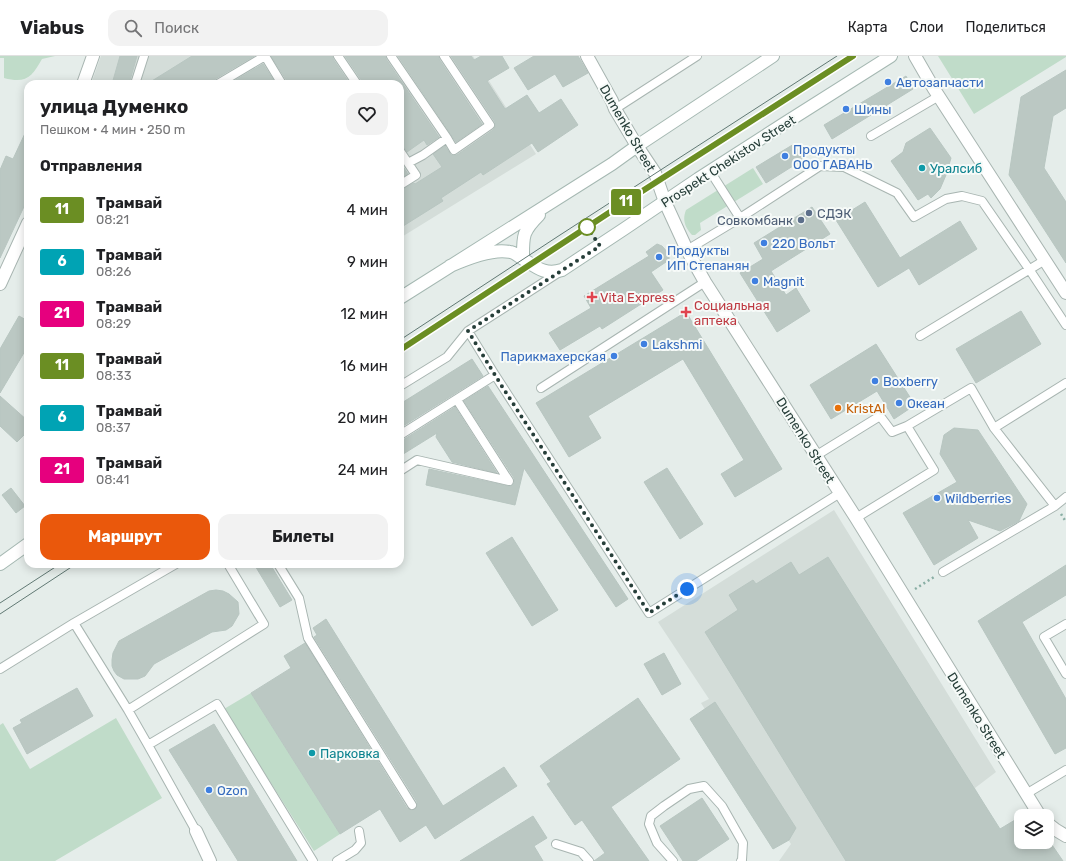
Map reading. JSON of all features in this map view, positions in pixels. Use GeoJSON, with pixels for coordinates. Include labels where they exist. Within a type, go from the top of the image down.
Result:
{"type":"FeatureCollection","features":[{"type":"Feature","properties":{"kind":"street"},"geometry":{"type":"LineString","coordinates":[[84,80],[93,56]]}},
{"type":"Feature","properties":{"kind":"street","name":"Dumenko Street"},"geometry":{"type":"LineString","coordinates":[[586,56],[612,101],[615,109],[655,174],[665,202],[687,250],[705,282],[817,455],[1036,809]]}},
{"type":"Feature","properties":{"kind":"street"},"geometry":{"type":"LineString","coordinates":[[404,295],[612,164],[773,56]]}},
{"type":"Feature","properties":{"kind":"street","name":"Prospekt Chekistov Street"},"geometry":{"type":"LineString","coordinates":[[562,270],[710,171],[891,56]]}},
{"type":"Feature","properties":{"kind":"street"},"geometry":{"type":"LineString","coordinates":[[915,56],[939,96],[1066,293]]}},
{"type":"Feature","properties":{"kind":"street"},"geometry":{"type":"LineString","coordinates":[[523,259],[524,234],[529,225],[557,199]]}},
{"type":"Feature","properties":{"kind":"street"},"geometry":{"type":"LineString","coordinates":[[1,277],[24,231]]}},
{"type":"Feature","properties":{"kind":"street"},"geometry":{"type":"LineString","coordinates":[[450,266],[465,259],[502,250],[511,252],[543,271],[550,273],[562,270]]}},
{"type":"Feature","properties":{"kind":"street"},"geometry":{"type":"LineString","coordinates":[[0,564],[24,547]]}},
{"type":"Feature","properties":{"kind":"street"},"geometry":{"type":"LineString","coordinates":[[1054,828],[1066,836]]}},
{"type":"Feature","properties":{"kind":"street"},"geometry":{"type":"LineString","coordinates":[[196,831],[210,861]]}},
{"type":"Feature","properties":{"kind":"lane"},"geometry":{"type":"LineString","coordinates":[[136,80],[144,56]]}},
{"type":"Feature","properties":{"kind":"lane"},"geometry":{"type":"LineString","coordinates":[[225,80],[265,56],[280,80]]}},
{"type":"Feature","properties":{"kind":"lane"},"geometry":{"type":"LineString","coordinates":[[338,56],[354,80]]}},
{"type":"Feature","properties":{"kind":"lane"},"geometry":{"type":"LineString","coordinates":[[391,56],[454,150],[490,126],[444,56]]}},
{"type":"Feature","properties":{"kind":"lane"},"geometry":{"type":"LineString","coordinates":[[615,109],[697,56]]}},
{"type":"Feature","properties":{"kind":"lane"},"geometry":{"type":"LineString","coordinates":[[871,136],[939,96]]}},
{"type":"Feature","properties":{"kind":"lane"},"geometry":{"type":"LineString","coordinates":[[408,163],[447,138]]}},
{"type":"Feature","properties":{"kind":"lane"},"geometry":{"type":"LineString","coordinates":[[404,156],[416,175],[404,182]]}},
{"type":"Feature","properties":{"kind":"lane"},"geometry":{"type":"LineString","coordinates":[[687,250],[740,218],[820,166],[844,167],[897,193],[914,217],[946,199],[962,196],[982,201],[1066,325]]}},
{"type":"Feature","properties":{"kind":"lane"},"geometry":{"type":"LineString","coordinates":[[710,171],[740,218]]}},
{"type":"Feature","properties":{"kind":"lane"},"geometry":{"type":"LineString","coordinates":[[920,336],[1045,260]]}},
{"type":"Feature","properties":{"kind":"lane"},"geometry":{"type":"LineString","coordinates":[[404,384],[447,357],[468,331],[562,270]]}},
{"type":"Feature","properties":{"kind":"lane"},"geometry":{"type":"LineString","coordinates":[[541,388],[705,282]]}},
{"type":"Feature","properties":{"kind":"lane"},"geometry":{"type":"LineString","coordinates":[[468,331],[649,613],[840,493]]}},
{"type":"Feature","properties":{"kind":"lane"},"geometry":{"type":"LineString","coordinates":[[404,432],[495,375]]}},
{"type":"Feature","properties":{"kind":"lane"},"geometry":{"type":"LineString","coordinates":[[994,428],[1066,383]]}},
{"type":"Feature","properties":{"kind":"lane"},"geometry":{"type":"LineString","coordinates":[[817,455],[880,416],[892,432],[908,426],[972,388],[994,428],[1054,506]]}},
{"type":"Feature","properties":{"kind":"lane"},"geometry":{"type":"LineString","coordinates":[[404,468],[417,460],[509,481],[456,400]]}},
{"type":"Feature","properties":{"kind":"lane"},"geometry":{"type":"LineString","coordinates":[[856,518],[934,470],[908,426]]}},
{"type":"Feature","properties":{"kind":"lane"},"geometry":{"type":"LineString","coordinates":[[943,572],[1054,506],[1066,497]]}},
{"type":"Feature","properties":{"kind":"lane"},"geometry":{"type":"LineString","coordinates":[[0,670],[74,623],[169,568]]}},
{"type":"Feature","properties":{"kind":"lane"},"geometry":{"type":"LineString","coordinates":[[128,710],[264,624],[230,568]]}},
{"type":"Feature","properties":{"kind":"lane"},"geometry":{"type":"LineString","coordinates":[[280,568],[299,598],[308,638],[412,805]]}},
{"type":"Feature","properties":{"kind":"lane"},"geometry":{"type":"LineString","coordinates":[[74,623],[128,710],[196,831]]}},
{"type":"Feature","properties":{"kind":"lane"},"geometry":{"type":"LineString","coordinates":[[1066,624],[1044,638],[1066,674]]}},
{"type":"Feature","properties":{"kind":"lane"},"geometry":{"type":"LineString","coordinates":[[148,745],[217,704],[313,861]]}},
{"type":"Feature","properties":{"kind":"lane"},"geometry":{"type":"LineString","coordinates":[[1026,794],[1066,770]]}},
{"type":"Feature","properties":{"kind":"lane"},"geometry":{"type":"LineString","coordinates":[[673,861],[657,843],[649,824],[651,816],[689,789],[704,786],[722,806],[743,843],[741,861]]}},
{"type":"Feature","properties":{"kind":"lane"},"geometry":{"type":"LineString","coordinates":[[337,861],[355,850],[361,843],[359,831]]}},
{"type":"Feature","properties":{"kind":"lane"},"geometry":{"type":"LineString","coordinates":[[556,844],[581,852],[589,861]]}},
{"type":"Feature","properties":{"kind":"path"},"geometry":{"type":"LineString","coordinates":[[904,596],[943,572]]}},
{"type":"Feature","properties":{"kind":"shaded area"},"geometry":{"type":"Polygon","coordinates":[[[101,56],[473,56],[536,154],[404,236],[404,80],[92,80],[101,56]]]}},
{"type":"Feature","properties":{"kind":"shaded area"},"geometry":{"type":"Polygon","coordinates":[[[834,510],[996,772],[975,788],[983,802],[969,810],[1020,861],[779,861],[791,844],[701,703],[709,699],[658,622],[834,510]]]}},
{"type":"Feature","properties":{"kind":"green space"},"geometry":{"type":"Polygon","coordinates":[[[0,56],[55,56],[42,59],[28,78],[12,80],[4,78],[4,58],[0,58],[0,56]]]}},
{"type":"Feature","properties":{"kind":"green space"},"geometry":{"type":"Polygon","coordinates":[[[938,56],[1066,56],[1066,57],[974,114],[938,56]]]}},
{"type":"Feature","properties":{"kind":"green space"},"geometry":{"type":"Polygon","coordinates":[[[753,168],[763,184],[700,223],[701,230],[695,235],[692,235],[685,223],[684,217],[686,210],[753,168]]]}},
{"type":"Feature","properties":{"kind":"green space"},"geometry":{"type":"Polygon","coordinates":[[[251,693],[340,834],[314,851],[224,709],[251,693]]]}},
{"type":"Feature","properties":{"kind":"green space"},"geometry":{"type":"Polygon","coordinates":[[[116,718],[162,798],[55,861],[0,861],[0,725],[3,723],[30,769],[116,718]]]}},
{"type":"Feature","properties":{"kind":"building"},"geometry":{"type":"Polygon","coordinates":[[[120,56],[137,56],[130,80],[113,80],[120,56]]]}},
{"type":"Feature","properties":{"kind":"building"},"geometry":{"type":"Polygon","coordinates":[[[192,56],[254,56],[215,80],[153,80],[192,56]]]}},
{"type":"Feature","properties":{"kind":"building"},"geometry":{"type":"Polygon","coordinates":[[[271,56],[333,56],[333,59],[347,80],[286,80],[271,56]]]}},
{"type":"Feature","properties":{"kind":"building"},"geometry":{"type":"Polygon","coordinates":[[[345,56],[386,56],[386,59],[400,80],[361,80],[345,56]]]}},
{"type":"Feature","properties":{"kind":"building"},"geometry":{"type":"Polygon","coordinates":[[[398,56],[439,56],[439,59],[482,124],[456,142],[398,56]]]}},
{"type":"Feature","properties":{"kind":"building"},"geometry":{"type":"Polygon","coordinates":[[[451,56],[471,56],[474,60],[481,56],[502,56],[509,68],[487,81],[505,109],[527,95],[539,113],[561,99],[578,125],[538,152],[532,143],[483,175],[481,172],[441,198],[443,201],[404,225],[404,188],[414,183],[415,184],[442,167],[433,154],[445,146],[451,155],[457,155],[493,130],[495,127],[495,122],[451,56]]]}},
{"type":"Feature","properties":{"kind":"building"},"geometry":{"type":"Polygon","coordinates":[[[534,56],[578,56],[588,73],[563,87],[555,74],[528,90],[514,68],[534,56]]]}},
{"type":"Feature","properties":{"kind":"building"},"geometry":{"type":"Polygon","coordinates":[[[263,64],[273,80],[236,80],[263,64]]]}},
{"type":"Feature","properties":{"kind":"building"},"geometry":{"type":"Polygon","coordinates":[[[1066,70],[1066,108],[1053,116],[1044,168],[1066,202],[1066,263],[1009,175],[1021,97],[1066,70]]]}},
{"type":"Feature","properties":{"kind":"building"},"geometry":{"type":"Polygon","coordinates":[[[906,76],[913,89],[832,139],[824,125],[906,76]]]}},
{"type":"Feature","properties":{"kind":"building"},"geometry":{"type":"Polygon","coordinates":[[[404,85],[439,137],[427,145],[424,140],[407,152],[404,148],[404,85]]]}},
{"type":"Feature","properties":{"kind":"building","name":"Уралсиб"},"geometry":{"type":"Polygon","coordinates":[[[930,128],[951,158],[940,189],[931,198],[928,194],[918,200],[891,161],[903,152],[906,143],[930,128]]]}},
{"type":"Feature","properties":{"kind":"building"},"geometry":{"type":"Polygon","coordinates":[[[24,136],[24,207],[0,258],[0,170],[6,156],[13,159],[24,136]]]}},
{"type":"Feature","properties":{"kind":"building"},"geometry":{"type":"Polygon","coordinates":[[[794,144],[804,159],[766,183],[756,167],[794,144]]]}},
{"type":"Feature","properties":{"kind":"building"},"geometry":{"type":"Polygon","coordinates":[[[404,168],[408,174],[404,176],[404,168]]]}},
{"type":"Feature","properties":{"kind":"building"},"geometry":{"type":"Polygon","coordinates":[[[865,202],[900,258],[960,221],[977,249],[919,285],[909,268],[878,287],[836,220],[865,202]]]}},
{"type":"Feature","properties":{"kind":"building"},"geometry":{"type":"Polygon","coordinates":[[[812,207],[830,234],[771,271],[786,295],[796,288],[810,311],[777,332],[740,273],[763,259],[754,243],[812,207]]]}},
{"type":"Feature","properties":{"kind":"building"},"geometry":{"type":"Polygon","coordinates":[[[657,244],[662,246],[669,254],[669,260],[651,272],[663,290],[602,329],[600,326],[560,350],[549,333],[591,308],[584,296],[649,256],[646,252],[657,244]]]}},
{"type":"Feature","properties":{"kind":"building"},"geometry":{"type":"Polygon","coordinates":[[[1021,311],[1041,344],[976,383],[956,349],[1021,311]]]}},
{"type":"Feature","properties":{"kind":"building"},"geometry":{"type":"Polygon","coordinates":[[[686,312],[782,469],[735,497],[721,474],[744,460],[683,359],[588,416],[601,438],[569,457],[536,403],[686,312]]]}},
{"type":"Feature","properties":{"kind":"building"},"geometry":{"type":"Polygon","coordinates":[[[19,316],[24,319],[24,353],[0,393],[0,349],[19,316]]]}},
{"type":"Feature","properties":{"kind":"building"},"geometry":{"type":"Polygon","coordinates":[[[876,344],[915,405],[894,419],[877,391],[831,419],[810,385],[876,344]]]}},
{"type":"Feature","properties":{"kind":"building"},"geometry":{"type":"Polygon","coordinates":[[[472,359],[483,376],[404,425],[404,402],[472,359]]]}},
{"type":"Feature","properties":{"kind":"building"},"geometry":{"type":"Polygon","coordinates":[[[488,386],[628,599],[616,607],[524,468],[515,505],[426,485],[429,469],[508,486],[511,486],[514,483],[514,478],[464,401],[488,386]]]}},
{"type":"Feature","properties":{"kind":"building"},"geometry":{"type":"Polygon","coordinates":[[[0,396],[24,417],[24,435],[17,442],[0,426],[0,396]]]}},
{"type":"Feature","properties":{"kind":"building"},"geometry":{"type":"Polygon","coordinates":[[[455,407],[497,473],[452,462],[436,437],[437,433],[404,454],[404,439],[455,407]]]}},
{"type":"Feature","properties":{"kind":"building"},"geometry":{"type":"Polygon","coordinates":[[[954,428],[978,430],[1027,504],[1019,521],[1000,531],[968,520],[978,538],[934,565],[903,513],[957,482],[940,454],[944,435],[954,428]]]}},
{"type":"Feature","properties":{"kind":"building"},"geometry":{"type":"Polygon","coordinates":[[[667,468],[703,524],[680,539],[644,482],[667,468]]]}},
{"type":"Feature","properties":{"kind":"building"},"geometry":{"type":"Polygon","coordinates":[[[11,488],[24,507],[16,513],[2,495],[11,488]]]}},
{"type":"Feature","properties":{"kind":"building"},"geometry":{"type":"Polygon","coordinates":[[[512,537],[558,610],[532,626],[486,553],[512,537]]]}},
{"type":"Feature","properties":{"kind":"building"},"geometry":{"type":"Polygon","coordinates":[[[828,557],[1000,829],[1014,821],[1014,849],[1054,848],[1063,861],[846,861],[705,632],[738,610],[729,595],[753,580],[756,584],[791,562],[799,575],[828,557]]]}},
{"type":"Feature","properties":{"kind":"building"},"geometry":{"type":"Polygon","coordinates":[[[1066,565],[1066,595],[1022,622],[1066,699],[1066,748],[1055,754],[978,621],[1066,565]]]}},
{"type":"Feature","properties":{"kind":"building"},"geometry":{"type":"Polygon","coordinates":[[[256,568],[272,568],[292,600],[280,607],[256,568]]]}},
{"type":"Feature","properties":{"kind":"building"},"geometry":{"type":"Polygon","coordinates":[[[216,590],[229,594],[238,602],[239,614],[232,626],[226,630],[212,632],[154,664],[145,676],[138,679],[124,679],[117,675],[112,666],[112,660],[113,653],[119,641],[209,591],[216,590]]]}},
{"type":"Feature","properties":{"kind":"building"},"geometry":{"type":"Polygon","coordinates":[[[326,619],[443,806],[504,767],[517,786],[435,839],[426,825],[400,842],[380,809],[340,834],[251,693],[291,668],[284,656],[305,643],[407,808],[412,810],[415,809],[417,802],[314,637],[317,635],[313,628],[326,619]]]}},
{"type":"Feature","properties":{"kind":"building"},"geometry":{"type":"Polygon","coordinates":[[[664,653],[681,684],[662,695],[644,664],[664,653]]]}},
{"type":"Feature","properties":{"kind":"building"},"geometry":{"type":"Polygon","coordinates":[[[77,688],[93,716],[27,754],[13,728],[22,723],[20,720],[77,688]]]}},
{"type":"Feature","properties":{"kind":"building"},"geometry":{"type":"Polygon","coordinates":[[[638,698],[680,759],[611,807],[649,861],[594,861],[605,853],[582,820],[575,825],[547,784],[551,782],[540,766],[638,698]]]}},
{"type":"Feature","properties":{"kind":"building"},"geometry":{"type":"Polygon","coordinates":[[[715,702],[796,828],[789,840],[773,849],[690,719],[715,702]]]}},
{"type":"Feature","properties":{"kind":"building"},"geometry":{"type":"Polygon","coordinates":[[[214,724],[297,861],[238,861],[169,750],[214,724]]]}},
{"type":"Feature","properties":{"kind":"building"},"geometry":{"type":"Polygon","coordinates":[[[702,798],[729,839],[696,861],[683,861],[660,826],[702,798]]]}},
{"type":"Feature","properties":{"kind":"building"},"geometry":{"type":"Polygon","coordinates":[[[533,816],[547,838],[534,846],[543,861],[460,861],[533,816]]]}},
{"type":"Feature","properties":{"kind":"tram line"},"geometry":{"type":"LineString","coordinates":[[404,337],[837,56]]}},
{"type":"Feature","properties":{"kind":"tram line"},"geometry":{"type":"LineString","coordinates":[[404,347],[633,197],[853,56]]}},
{"type":"Feature","properties":{"kind":"tram line","name":"11"},"geometry":{"type":"LineString","coordinates":[[404,347],[633,197],[853,56]]}},
{"type":"Feature","properties":{"kind":"tram line"},"geometry":{"type":"LineString","coordinates":[[0,603],[54,568]]}},
{"type":"Feature","properties":{"kind":"tram line"},"geometry":{"type":"LineString","coordinates":[[0,614],[70,568]]}},
{"type":"Feature","properties":{"kind":"place","name":"Автозапчасти"},"geometry":{"type":"Point","coordinates":[888,82]}},
{"type":"Feature","properties":{"kind":"place","name":"Шины"},"geometry":{"type":"Point","coordinates":[846,109]}},
{"type":"Feature","properties":{"kind":"place","name":"Продукты ООО ГАВАНЬ"},"geometry":{"type":"Point","coordinates":[785,156]}},
{"type":"Feature","properties":{"kind":"place","name":"Уралсиб"},"geometry":{"type":"Point","coordinates":[922,168]}},
{"type":"Feature","properties":{"kind":"place","name":"СДЭК"},"geometry":{"type":"Point","coordinates":[809,213]}},
{"type":"Feature","properties":{"kind":"place","name":"Совкомбанк"},"geometry":{"type":"Point","coordinates":[801,220]}},
{"type":"Feature","properties":{"kind":"place","name":"220 Вольт"},"geometry":{"type":"Point","coordinates":[764,243]}},
{"type":"Feature","properties":{"kind":"place","name":"Продукты ИП Степанян"},"geometry":{"type":"Point","coordinates":[659,257]}},
{"type":"Feature","properties":{"kind":"place","name":"Magnit"},"geometry":{"type":"Point","coordinates":[755,281]}},
{"type":"Feature","properties":{"kind":"place","name":"Vita Express"},"geometry":{"type":"Point","coordinates":[592,297]}},
{"type":"Feature","properties":{"kind":"place","name":"Социальная аптека"},"geometry":{"type":"Point","coordinates":[686,312]}},
{"type":"Feature","properties":{"kind":"place","name":"Lakshmi"},"geometry":{"type":"Point","coordinates":[644,344]}},
{"type":"Feature","properties":{"kind":"place","name":"Парикмахерская"},"geometry":{"type":"Point","coordinates":[614,356]}},
{"type":"Feature","properties":{"kind":"place","name":"Boxberry"},"geometry":{"type":"Point","coordinates":[875,381]}},
{"type":"Feature","properties":{"kind":"place","name":"Океан"},"geometry":{"type":"Point","coordinates":[899,403]}},
{"type":"Feature","properties":{"kind":"place","name":"KristAl"},"geometry":{"type":"Point","coordinates":[838,408]}},
{"type":"Feature","properties":{"kind":"place","name":"Wildberries"},"geometry":{"type":"Point","coordinates":[937,498]}},
{"type":"Feature","properties":{"kind":"place","name":"Парковка"},"geometry":{"type":"Point","coordinates":[312,753]}},
{"type":"Feature","properties":{"kind":"place","name":"Ozon"},"geometry":{"type":"Point","coordinates":[209,790]}},
{"type":"Feature","properties":{"kind":"route"},"geometry":{"type":"LineString","coordinates":[[587,227],[600,246],[468,331],[503,388],[649,613],[687,589]]}}]}
